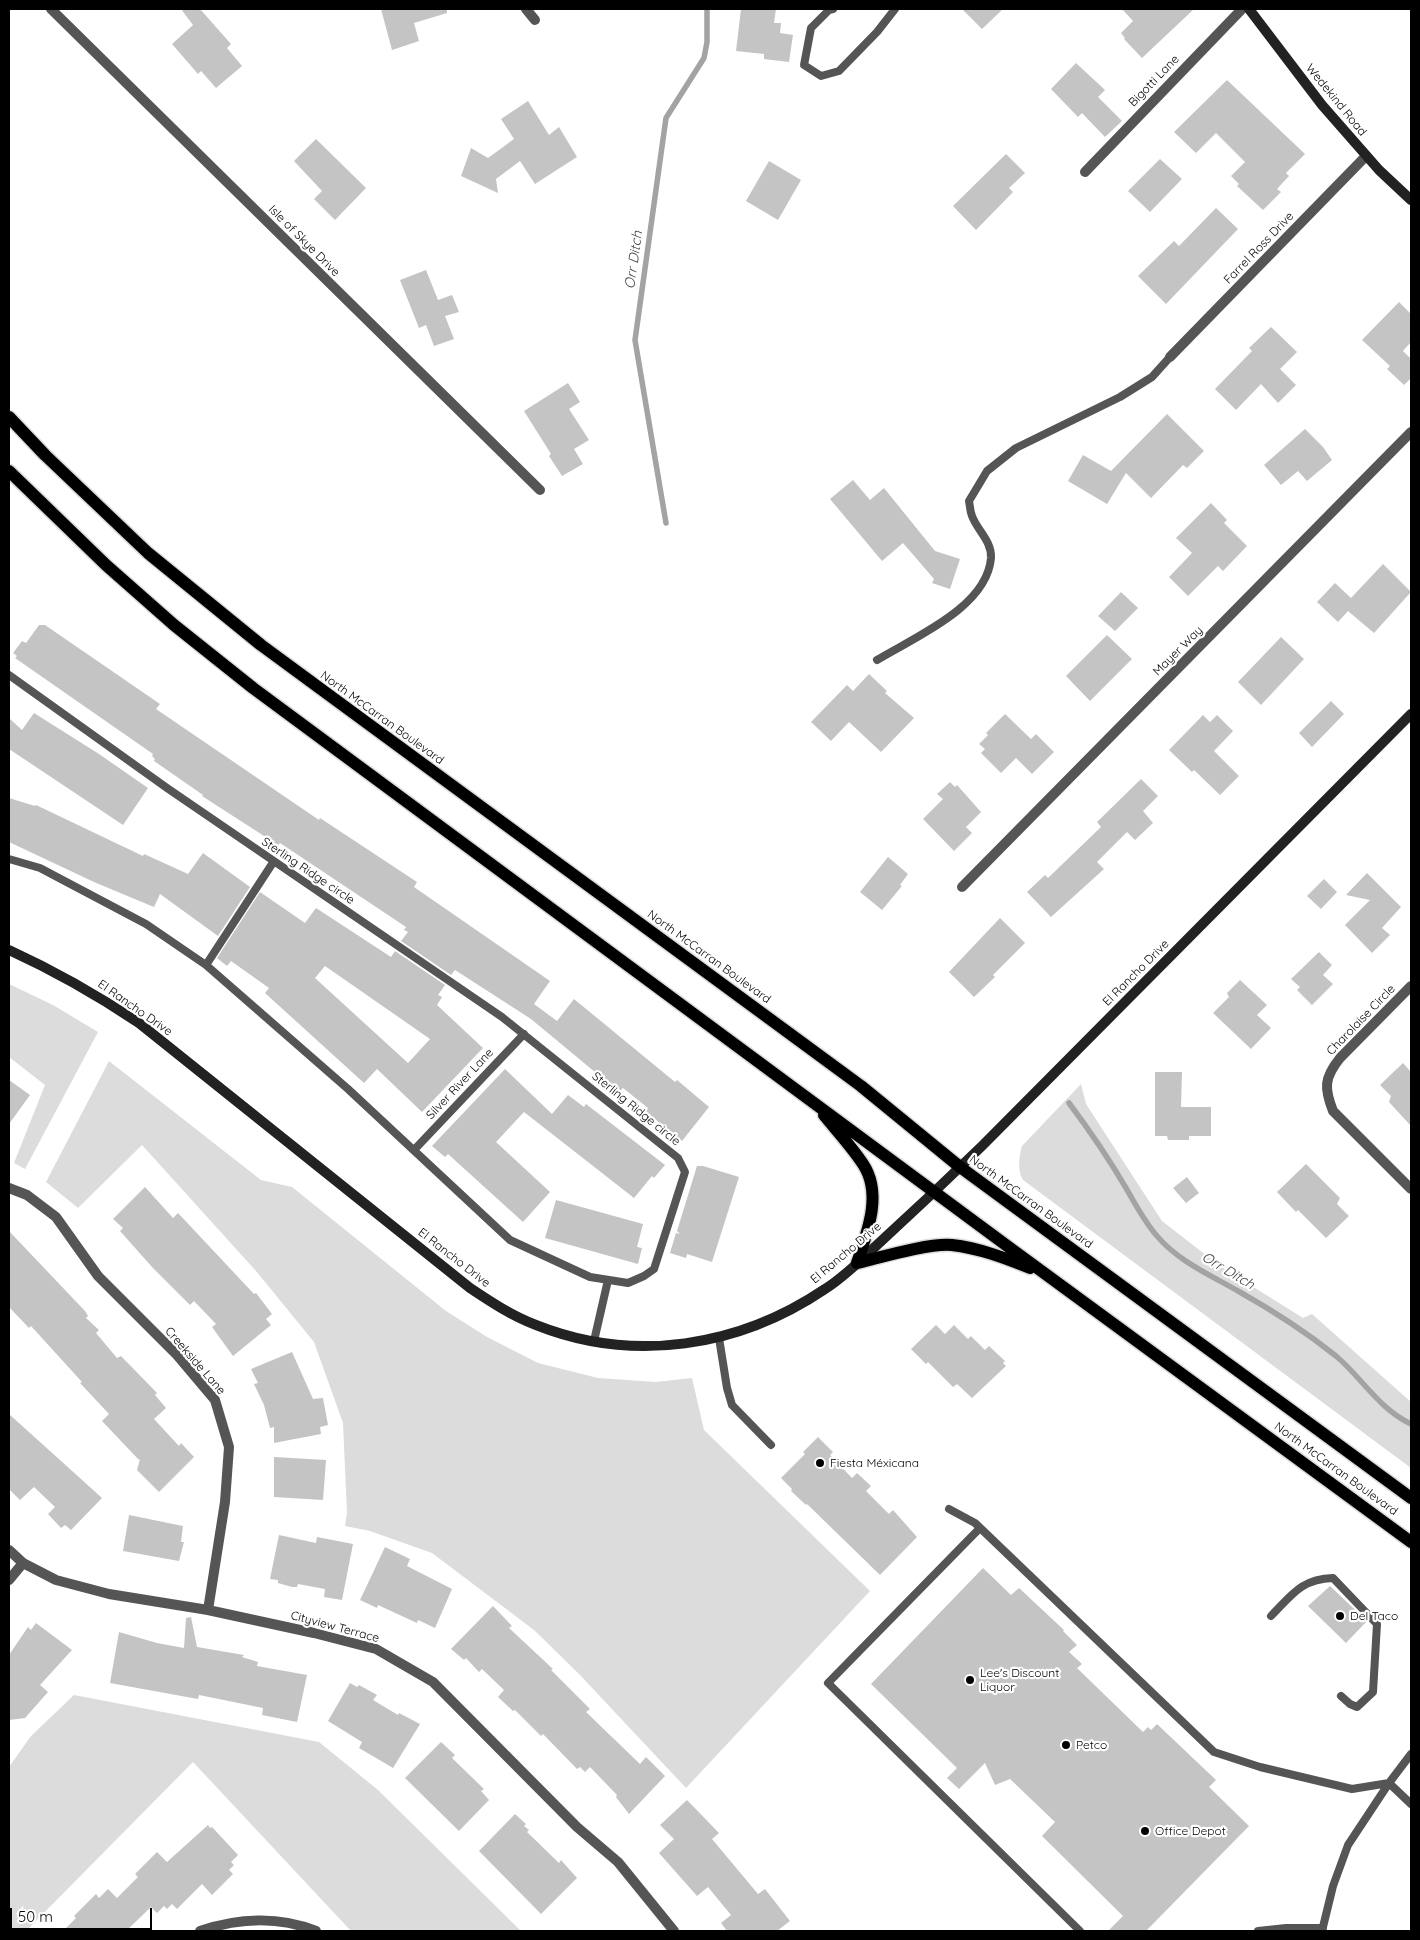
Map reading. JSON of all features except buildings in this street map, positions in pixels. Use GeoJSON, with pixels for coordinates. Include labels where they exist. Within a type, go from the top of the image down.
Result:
{"type":"FeatureCollection","features":[{"type":"Feature","properties":{"kind":"main road","name":"Wedekind Road"},"geometry":{"type":"LineString","coordinates":[[1248,9],[1322,105],[1366,156],[1411,200]]}},
{"type":"Feature","properties":{"kind":"main road","name":"North McCarran Boulevard"},"geometry":{"type":"LineString","coordinates":[[9,417],[45,456],[148,553],[261,645],[861,1086],[960,1167],[1411,1498]]}},
{"type":"Feature","properties":{"kind":"main road","name":"North McCarran Boulevard"},"geometry":{"type":"LineString","coordinates":[[9,471],[106,565],[174,624],[253,688],[1411,1542]]}},
{"type":"Feature","properties":{"kind":"main road","name":"El Rancho Drive"},"geometry":{"type":"LineString","coordinates":[[9,950],[48,968],[97,995],[139,1024],[470,1288],[501,1309],[536,1325],[568,1336],[594,1341],[643,1346],[681,1345],[719,1338],[753,1328],[792,1311],[827,1288],[857,1263],[960,1167],[1411,714]]}},
{"type":"Feature","properties":{"kind":"main road"},"geometry":{"type":"LineString","coordinates":[[813,1102],[863,1164],[869,1178],[872,1212],[869,1228],[857,1263]]}},
{"type":"Feature","properties":{"kind":"main road"},"geometry":{"type":"LineString","coordinates":[[857,1263],[926,1248],[950,1245],[999,1256],[1049,1276]]}},
{"type":"Feature","properties":{"kind":"street","name":"Isle of Skye Drive"},"geometry":{"type":"LineString","coordinates":[[51,9],[540,490]]}},
{"type":"Feature","properties":{"kind":"street"},"geometry":{"type":"LineString","coordinates":[[526,9],[535,20]]}},
{"type":"Feature","properties":{"kind":"street","name":"Bigotti Lane"},"geometry":{"type":"LineString","coordinates":[[1085,172],[1242,9]]}},
{"type":"Feature","properties":{"kind":"street","name":"Farrel Ross Drive"},"geometry":{"type":"LineString","coordinates":[[1170,357],[1366,156]]}},
{"type":"Feature","properties":{"kind":"street","name":"Mayer Way"},"geometry":{"type":"LineString","coordinates":[[962,887],[1411,432]]}},
{"type":"Feature","properties":{"kind":"street","name":"Charolaise Circle"},"geometry":{"type":"LineString","coordinates":[[1411,986],[1340,1058],[1331,1069],[1326,1081],[1327,1095],[1333,1111],[1411,1189]]}},
{"type":"Feature","properties":{"kind":"street","name":"Creekside Lane"},"geometry":{"type":"LineString","coordinates":[[9,1188],[26,1195],[56,1217],[98,1276],[176,1355],[216,1400],[229,1447],[225,1502],[208,1610]]}},
{"type":"Feature","properties":{"kind":"street","name":"Cityview Terrace"},"geometry":{"type":"LineString","coordinates":[[9,1550],[22,1563],[56,1580],[109,1594],[208,1610],[314,1633],[376,1650],[433,1682],[577,1827],[618,1862],[674,1931]]}},
{"type":"Feature","properties":{"kind":"street"},"geometry":{"type":"LineString","coordinates":[[9,1580],[22,1563]]}},
{"type":"Feature","properties":{"kind":"street"},"geometry":{"type":"LineString","coordinates":[[200,1931],[226,1923],[253,1920],[278,1921],[316,1931]]}},
{"type":"Feature","properties":{"kind":"lane"},"geometry":{"type":"LineString","coordinates":[[833,9],[829,10],[811,28],[804,65],[821,76],[839,71],[878,32],[895,9]]}},
{"type":"Feature","properties":{"kind":"lane"},"geometry":{"type":"LineString","coordinates":[[877,660],[952,615],[970,600],[982,585],[991,557],[986,539],[972,517],[969,501],[987,471],[1016,448],[1120,397],[1152,377],[1170,357]]}},
{"type":"Feature","properties":{"kind":"lane","name":"Sterling Ridge circle"},"geometry":{"type":"LineString","coordinates":[[9,675],[158,782],[494,1012],[678,1158],[686,1172],[654,1269],[644,1276],[628,1282],[590,1277],[510,1240],[348,1089],[206,965],[137,920],[40,868],[9,859]]}},
{"type":"Feature","properties":{"kind":"lane"},"geometry":{"type":"LineString","coordinates":[[206,965],[274,861]]}},
{"type":"Feature","properties":{"kind":"lane","name":"Silver River Lane"},"geometry":{"type":"LineString","coordinates":[[414,1150],[524,1034]]}},
{"type":"Feature","properties":{"kind":"lane"},"geometry":{"type":"LineString","coordinates":[[594,1341],[608,1280]]}},
{"type":"Feature","properties":{"kind":"lane"},"geometry":{"type":"LineString","coordinates":[[719,1338],[726,1388],[732,1405],[771,1445]]}},
{"type":"Feature","properties":{"kind":"lane"},"geometry":{"type":"LineString","coordinates":[[949,1509],[975,1523],[1214,1752],[1260,1767],[1352,1789],[1389,1783]]}},
{"type":"Feature","properties":{"kind":"lane"},"geometry":{"type":"LineString","coordinates":[[980,1528],[828,1683],[1080,1931]]}},
{"type":"Feature","properties":{"kind":"lane"},"geometry":{"type":"LineString","coordinates":[[1271,1616],[1303,1584],[1321,1578],[1333,1578],[1377,1624],[1373,1692],[1357,1707],[1341,1696]]}},
{"type":"Feature","properties":{"kind":"lane"},"geometry":{"type":"LineString","coordinates":[[1258,1931],[1286,1928],[1322,1929],[1333,1886],[1348,1845],[1389,1783],[1411,1754]]}},
{"type":"Feature","properties":{"kind":"lane"},"geometry":{"type":"LineString","coordinates":[[1389,1783],[1411,1804]]}},
{"type":"Feature","properties":{"kind":"shaded area"},"geometry":{"type":"Polygon","coordinates":[[[9,984],[53,1005],[98,1032],[25,1169],[14,1163],[45,1085],[9,1057],[9,984]]]}},
{"type":"Feature","properties":{"kind":"shaded area"},"geometry":{"type":"Polygon","coordinates":[[[109,1061],[261,1180],[292,1187],[446,1311],[487,1337],[538,1363],[598,1378],[656,1382],[692,1378],[704,1430],[870,1591],[686,1788],[579,1674],[534,1630],[432,1553],[370,1531],[345,1526],[347,1513],[343,1423],[314,1342],[256,1271],[142,1145],[78,1208],[46,1182],[109,1061]]]}},
{"type":"Feature","properties":{"kind":"shaded area"},"geometry":{"type":"Polygon","coordinates":[[[1081,1084],[1086,1104],[1162,1221],[1220,1266],[1303,1318],[1312,1314],[1411,1402],[1411,1468],[1023,1180],[1019,1168],[1022,1146],[1081,1084]]]}},
{"type":"Feature","properties":{"kind":"shaded area"},"geometry":{"type":"Polygon","coordinates":[[[74,1695],[319,1742],[378,1790],[521,1931],[351,1931],[193,1762],[26,1931],[9,1931],[9,1767],[31,1736],[74,1695]]]}},
{"type":"Feature","properties":{"kind":"waterway","name":"Orr Ditch"},"geometry":{"type":"LineString","coordinates":[[666,523],[635,340],[666,118],[704,58],[707,42],[707,9]]}},
{"type":"Feature","properties":{"kind":"waterway","name":"Orr Ditch"},"geometry":{"type":"LineString","coordinates":[[1069,1103],[1120,1177],[1148,1225],[1165,1245],[1195,1267],[1263,1306],[1313,1338],[1346,1365],[1389,1410],[1411,1424]]}},
{"type":"Feature","properties":{"kind":"place","name":"Fiesta Méxicana"},"geometry":{"type":"Point","coordinates":[820,1463]}},
{"type":"Feature","properties":{"kind":"place","name":"Del Taco"},"geometry":{"type":"Point","coordinates":[1340,1616]}},
{"type":"Feature","properties":{"kind":"place","name":"Lee's Discount Liquor"},"geometry":{"type":"Point","coordinates":[970,1680]}},
{"type":"Feature","properties":{"kind":"place","name":"Petco"},"geometry":{"type":"Point","coordinates":[1066,1745]}},
{"type":"Feature","properties":{"kind":"place","name":"Office Depot"},"geometry":{"type":"Point","coordinates":[1145,1831]}}]}
